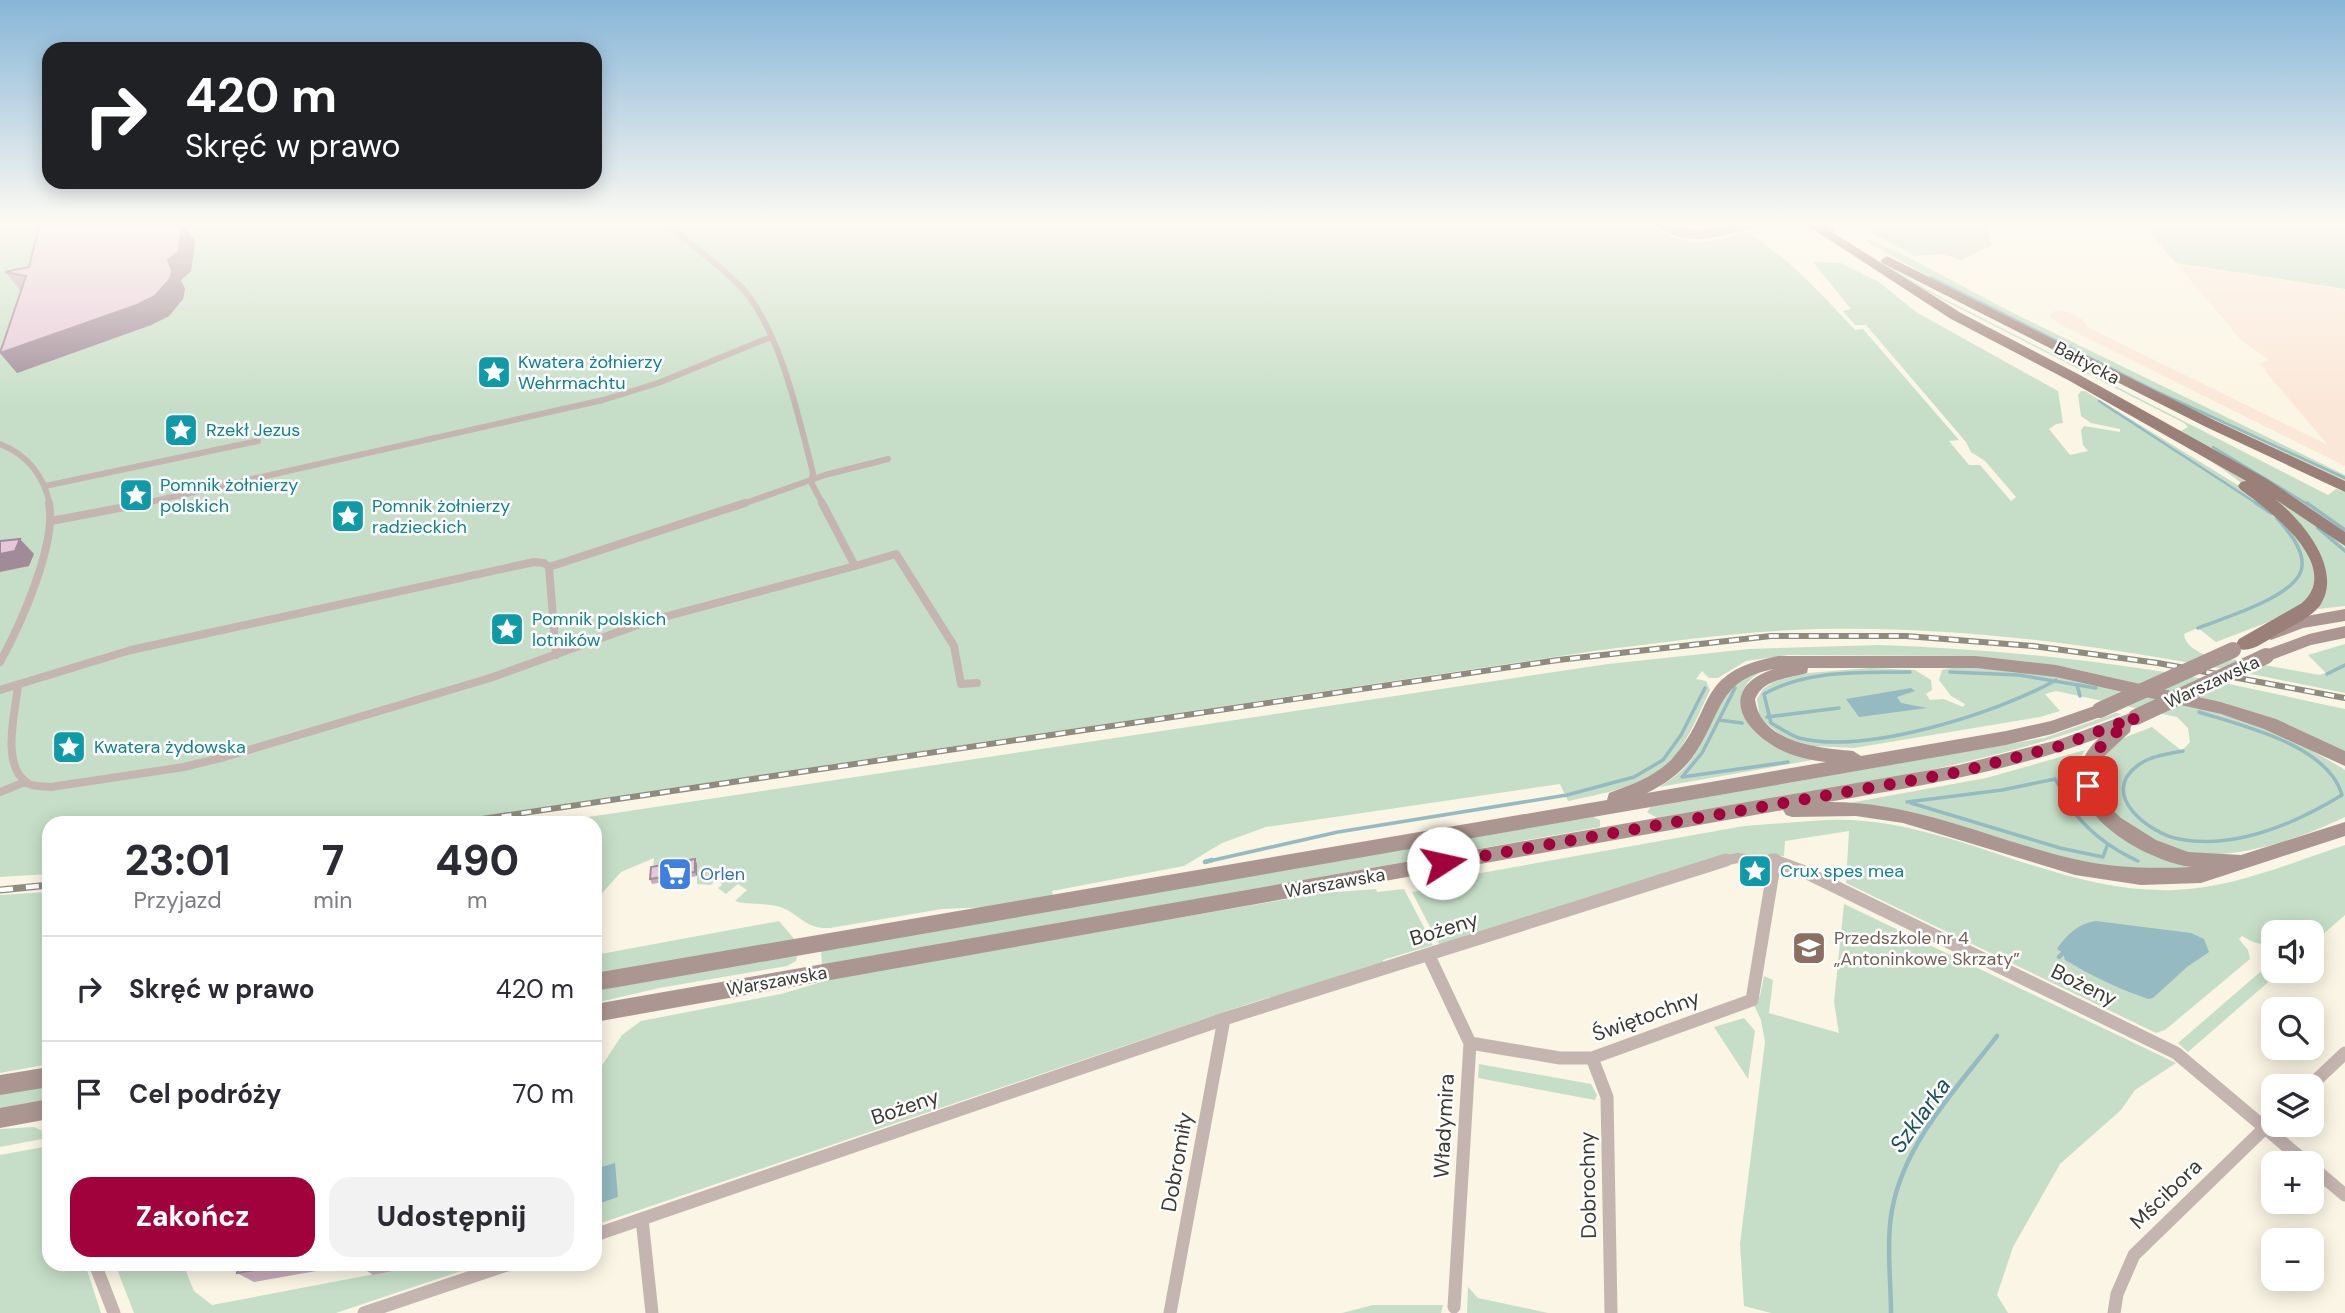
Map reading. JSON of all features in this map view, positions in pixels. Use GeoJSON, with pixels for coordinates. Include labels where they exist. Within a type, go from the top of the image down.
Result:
{"type":"FeatureCollection","features":[{"type":"Feature","properties":{"kind":"main road","name":"Bałtycka"},"geometry":{"type":"LineString","coordinates":[[1905,283],[1946,310],[2098,390],[2270,488],[2345,540]]}},
{"type":"Feature","properties":{"kind":"main road","name":"Bałtycka"},"geometry":{"type":"LineString","coordinates":[[1938,283],[2211,424],[2345,487]]}},
{"type":"Feature","properties":{"kind":"main road"},"geometry":{"type":"LineString","coordinates":[[2098,390],[2277,508],[2300,527],[2317,550],[2326,570],[2321,594],[2305,609],[2239,647]]}},
{"type":"Feature","properties":{"kind":"main road","name":"Warszawska"},"geometry":{"type":"LineString","coordinates":[[602,981],[2039,731],[2101,710],[2239,647],[2301,624],[2345,615]]}},
{"type":"Feature","properties":{"kind":"main road","name":"Warszawska"},"geometry":{"type":"LineString","coordinates":[[602,1012],[1985,766],[2069,743],[2136,717],[2266,656],[2309,640],[2345,632]]}},
{"type":"Feature","properties":{"kind":"main road"},"geometry":{"type":"LineString","coordinates":[[1548,817],[1619,796],[1665,774],[1690,748],[1721,687],[1742,670],[1778,662],[1963,662],[2056,671],[2221,708],[2270,724],[2345,759]]}},
{"type":"Feature","properties":{"kind":"main road"},"geometry":{"type":"LineString","coordinates":[[1848,663],[1788,671],[1762,680],[1754,686],[1748,698],[1751,716],[1767,734],[1795,749],[1843,757],[1891,758]]}},
{"type":"Feature","properties":{"kind":"main road"},"geometry":{"type":"LineString","coordinates":[[2136,717],[2100,747],[2088,764],[2088,786],[2100,808],[2130,836],[2161,852],[2197,860],[2248,860]]}},
{"type":"Feature","properties":{"kind":"main road"},"geometry":{"type":"LineString","coordinates":[[2326,751],[2345,766]]}},
{"type":"Feature","properties":{"kind":"main road"},"geometry":{"type":"LineString","coordinates":[[1737,811],[1856,809],[1879,812],[1924,821],[2075,867],[2120,876],[2201,876],[2345,829]]}},
{"type":"Feature","properties":{"kind":"main road"},"geometry":{"type":"LineString","coordinates":[[808,945],[809,976]]}},
{"type":"Feature","properties":{"kind":"main road"},"geometry":{"type":"LineString","coordinates":[[0,1085],[42,1078]]}},
{"type":"Feature","properties":{"kind":"main road"},"geometry":{"type":"LineString","coordinates":[[0,1118],[42,1111]]}},
{"type":"Feature","properties":{"kind":"street"},"geometry":{"type":"LineString","coordinates":[[736,283],[754,303],[771,337],[804,437],[813,473],[811,482],[855,566]]}},
{"type":"Feature","properties":{"kind":"street"},"geometry":{"type":"LineString","coordinates":[[51,521],[159,502],[603,400],[658,383],[771,337]]}},
{"type":"Feature","properties":{"kind":"street"},"geometry":{"type":"LineString","coordinates":[[45,486],[258,441]]}},
{"type":"Feature","properties":{"kind":"street"},"geometry":{"type":"LineString","coordinates":[[0,444],[18,452],[45,486],[51,521],[30,598],[0,662]]}},
{"type":"Feature","properties":{"kind":"street"},"geometry":{"type":"LineString","coordinates":[[0,690],[131,650],[529,562],[549,566],[811,482],[825,475],[888,459]]}},
{"type":"Feature","properties":{"kind":"street"},"geometry":{"type":"LineString","coordinates":[[18,686],[12,758],[16,771],[24,782],[39,788],[138,775],[214,760],[490,678],[649,621],[896,554],[954,646],[961,684],[977,682]]}},
{"type":"Feature","properties":{"kind":"street"},"geometry":{"type":"LineString","coordinates":[[549,566],[556,655]]}},
{"type":"Feature","properties":{"kind":"street"},"geometry":{"type":"LineString","coordinates":[[0,792],[24,782]]}},
{"type":"Feature","properties":{"kind":"street","name":"Bożeny"},"geometry":{"type":"LineString","coordinates":[[602,1233],[1224,1019],[1429,956],[1708,864],[1742,857],[1775,860],[1830,884],[2176,1053],[2261,1118]]}},
{"type":"Feature","properties":{"kind":"street","name":"Świętochny"},"geometry":{"type":"LineString","coordinates":[[1470,1043],[1560,1058],[1592,1058],[1752,1000],[1775,860]]}},
{"type":"Feature","properties":{"kind":"street","name":"Władymira"},"geometry":{"type":"LineString","coordinates":[[1429,956],[1470,1043],[1453,1311]]}},
{"type":"Feature","properties":{"kind":"street","name":"Dobromiły"},"geometry":{"type":"LineString","coordinates":[[1170,1313],[1224,1019]]}},
{"type":"Feature","properties":{"kind":"street"},"geometry":{"type":"LineString","coordinates":[[2323,1074],[2345,1053]]}},
{"type":"Feature","properties":{"kind":"street","name":"Dobrochny"},"geometry":{"type":"LineString","coordinates":[[1592,1058],[1607,1097],[1611,1313]]}},
{"type":"Feature","properties":{"kind":"street","name":"Mścibora"},"geometry":{"type":"LineString","coordinates":[[2114,1313],[2117,1294],[2134,1255],[2261,1132]]}},
{"type":"Feature","properties":{"kind":"street","name":"Bożeny"},"geometry":{"type":"LineString","coordinates":[[2282,1137],[2296,1151]]}},
{"type":"Feature","properties":{"kind":"street","name":"Bożeny"},"geometry":{"type":"LineString","coordinates":[[2324,1177],[2345,1195]]}},
{"type":"Feature","properties":{"kind":"street"},"geometry":{"type":"LineString","coordinates":[[642,1219],[652,1313]]}},
{"type":"Feature","properties":{"kind":"street"},"geometry":{"type":"LineString","coordinates":[[98,1271],[114,1313]]}},
{"type":"Feature","properties":{"kind":"street"},"geometry":{"type":"LineString","coordinates":[[364,1313],[489,1271]]}},
{"type":"Feature","properties":{"kind":"shaded area"},"geometry":{"type":"Polygon","coordinates":[[[2193,283],[2302,283],[2345,290],[2345,466],[2061,325],[2049,316],[2054,311],[2068,312],[2083,320],[2087,327],[2328,445],[2265,371],[2267,369],[2258,364],[2269,360],[2241,340],[2193,283]]]}},
{"type":"Feature","properties":{"kind":"green space"},"geometry":{"type":"Polygon","coordinates":[[[0,283],[1810,283],[1855,330],[1863,329],[1959,440],[1949,441],[1969,465],[1980,465],[2011,501],[2016,497],[1985,461],[1971,452],[1966,442],[1866,325],[1855,325],[1843,311],[1851,309],[1830,283],[1881,283],[1916,312],[2058,391],[2063,423],[2049,429],[2070,455],[2088,451],[2083,445],[2081,430],[2084,426],[2120,432],[2120,429],[2091,423],[2081,416],[2078,395],[2085,391],[2257,497],[2301,533],[2320,580],[2307,601],[2271,621],[2216,642],[2198,628],[2184,634],[2190,646],[2203,654],[2320,675],[2326,673],[2308,655],[2345,644],[2345,693],[2149,656],[1951,632],[1818,629],[1709,637],[1601,650],[485,816],[42,816],[42,874],[0,877],[0,283]]]}},
{"type":"Feature","properties":{"kind":"green space"},"geometry":{"type":"Polygon","coordinates":[[[1911,283],[1917,283],[2328,495],[2336,489],[2345,492],[2345,534],[2278,487],[2176,429],[2181,431],[2188,427],[1911,283]]]}},
{"type":"Feature","properties":{"kind":"green space"},"geometry":{"type":"Polygon","coordinates":[[[1940,283],[1957,283],[2345,475],[2345,481],[2157,393],[1940,283]]]}},
{"type":"Feature","properties":{"kind":"green space"},"geometry":{"type":"Polygon","coordinates":[[[2308,283],[2345,283],[2345,289],[2308,283]]]}},
{"type":"Feature","properties":{"kind":"green space"},"geometry":{"type":"Polygon","coordinates":[[[2184,444],[2317,524],[2345,547],[2345,606],[2318,609],[2322,585],[2314,561],[2298,536],[2252,491],[2184,444]]]}},
{"type":"Feature","properties":{"kind":"green space"},"geometry":{"type":"Polygon","coordinates":[[[1879,645],[1946,648],[2145,669],[2345,709],[2345,753],[2269,718],[2225,703],[2070,668],[1960,656],[1788,655],[1746,661],[1718,678],[1709,678],[1702,671],[1696,679],[1706,681],[1710,690],[1682,746],[1667,764],[1642,781],[1568,801],[1560,784],[1266,827],[1222,843],[1184,866],[1052,891],[1053,896],[993,907],[942,909],[830,928],[808,924],[780,907],[735,901],[747,890],[738,884],[726,894],[718,888],[722,885],[717,877],[711,885],[697,884],[697,865],[653,871],[654,858],[621,872],[602,893],[602,816],[595,816],[1608,664],[1749,649],[1879,645]]]}},
{"type":"Feature","properties":{"kind":"green space"},"geometry":{"type":"Polygon","coordinates":[[[1968,667],[2006,669],[2051,676],[2149,695],[2233,718],[2293,741],[2345,770],[2345,817],[2288,840],[2226,853],[2187,853],[2155,842],[2137,833],[2108,807],[2099,792],[2095,776],[2099,760],[2115,743],[2152,727],[2182,751],[2190,742],[2188,728],[2177,717],[2056,691],[2045,694],[2060,711],[2040,717],[1854,748],[1813,746],[1784,738],[1760,718],[1757,699],[1763,689],[1775,681],[1808,673],[1870,668],[1915,670],[1931,680],[1932,690],[1926,694],[1930,700],[1944,699],[1963,707],[1965,704],[1951,696],[1939,680],[1942,670],[1968,667]]]}},
{"type":"Feature","properties":{"kind":"green space"},"geometry":{"type":"Polygon","coordinates":[[[1761,672],[1750,680],[1741,698],[1742,709],[1752,729],[1771,744],[1818,759],[1659,787],[1679,773],[1691,759],[1727,693],[1747,677],[1761,672]]]}},
{"type":"Feature","properties":{"kind":"green space"},"geometry":{"type":"Polygon","coordinates":[[[2116,713],[2122,714],[2009,751],[1892,778],[1657,818],[1647,812],[1651,807],[2044,738],[2116,713]]]}},
{"type":"Feature","properties":{"kind":"green space"},"geometry":{"type":"Polygon","coordinates":[[[2085,750],[2078,766],[2079,783],[2085,799],[2111,828],[2157,857],[2204,868],[2159,871],[2114,868],[2026,848],[1894,810],[1849,803],[1986,778],[2085,750]]]}},
{"type":"Feature","properties":{"kind":"green space"},"geometry":{"type":"Polygon","coordinates":[[[1593,817],[1600,820],[1600,827],[822,966],[821,949],[1593,817]]]}},
{"type":"Feature","properties":{"kind":"green space"},"geometry":{"type":"Polygon","coordinates":[[[1825,820],[1870,821],[1914,829],[2086,880],[2130,888],[2175,890],[2240,880],[2345,845],[2345,915],[2324,933],[2324,920],[2261,920],[2261,944],[2242,936],[2239,939],[2248,950],[2250,959],[2165,1030],[2156,1033],[1846,883],[1849,831],[1785,841],[1784,856],[1734,854],[1441,948],[1412,892],[1424,890],[1423,885],[1442,880],[1744,826],[1825,820]]]}},
{"type":"Feature","properties":{"kind":"green space"},"geometry":{"type":"Polygon","coordinates":[[[1404,889],[1433,945],[1383,960],[1384,964],[1251,1003],[602,1223],[602,1065],[622,1035],[641,1021],[781,994],[835,978],[1323,893],[1404,889]]]}},
{"type":"Feature","properties":{"kind":"green space"},"geometry":{"type":"Polygon","coordinates":[[[42,892],[42,1065],[0,1073],[0,895],[42,892]]]}},
{"type":"Feature","properties":{"kind":"green space"},"geometry":{"type":"Polygon","coordinates":[[[1844,904],[2176,1063],[2135,1090],[2121,1110],[2060,1164],[2013,1247],[1997,1295],[2008,1313],[1771,1313],[1744,1306],[1740,1244],[1765,1042],[1761,1020],[1754,1005],[1760,996],[1764,976],[1773,980],[1769,1013],[1839,1033],[1834,1002],[1844,904]]]}},
{"type":"Feature","properties":{"kind":"green space"},"geometry":{"type":"Polygon","coordinates":[[[779,921],[796,941],[602,975],[602,954],[779,921]]]}},
{"type":"Feature","properties":{"kind":"green space"},"geometry":{"type":"Polygon","coordinates":[[[797,956],[796,961],[787,966],[659,988],[602,1001],[602,988],[797,956]]]}},
{"type":"Feature","properties":{"kind":"green space"},"geometry":{"type":"Polygon","coordinates":[[[2261,971],[2261,983],[2267,983],[2188,1052],[2178,1043],[2261,971]]]}},
{"type":"Feature","properties":{"kind":"green space"},"geometry":{"type":"Polygon","coordinates":[[[1744,1018],[1755,1031],[1748,1079],[1714,1027],[1744,1018]]]}},
{"type":"Feature","properties":{"kind":"green space"},"geometry":{"type":"Polygon","coordinates":[[[1479,1064],[1591,1084],[1597,1095],[1595,1100],[1478,1078],[1479,1064]]]}},
{"type":"Feature","properties":{"kind":"green space"},"geometry":{"type":"Polygon","coordinates":[[[42,1085],[42,1103],[0,1111],[0,1093],[42,1085]]]}},
{"type":"Feature","properties":{"kind":"green space"},"geometry":{"type":"Polygon","coordinates":[[[34,1127],[42,1131],[42,1139],[0,1147],[0,1129],[34,1127]]]}},
{"type":"Feature","properties":{"kind":"green space"},"geometry":{"type":"Polygon","coordinates":[[[42,1147],[42,1271],[87,1271],[101,1313],[0,1313],[0,1155],[42,1147]]]}},
{"type":"Feature","properties":{"kind":"green space"},"geometry":{"type":"Polygon","coordinates":[[[118,1271],[186,1271],[194,1291],[212,1305],[391,1271],[461,1271],[336,1313],[134,1313],[118,1271]]]}},
{"type":"Feature","properties":{"kind":"green space"},"geometry":{"type":"Polygon","coordinates":[[[1468,1287],[1478,1298],[1548,1313],[1467,1313],[1468,1287]]]}},
{"type":"Feature","properties":{"kind":"green space"},"geometry":{"type":"Polygon","coordinates":[[[1373,1305],[1443,1305],[1441,1313],[1342,1313],[1373,1305]]]}},
{"type":"Feature","properties":{"kind":"water"},"geometry":{"type":"Polygon","coordinates":[[[1911,688],[1915,691],[1897,697],[1901,703],[1927,708],[1859,717],[1846,699],[1911,688]]]}},
{"type":"Feature","properties":{"kind":"water"},"geometry":{"type":"Polygon","coordinates":[[[2096,921],[2191,933],[2204,939],[2209,952],[2187,967],[2153,998],[2148,999],[2095,977],[2065,960],[2063,953],[2057,949],[2074,931],[2084,924],[2096,921]]]}},
{"type":"Feature","properties":{"kind":"water"},"geometry":{"type":"Polygon","coordinates":[[[615,1163],[618,1197],[602,1203],[602,1167],[615,1163]]]}},
{"type":"Feature","properties":{"kind":"building"},"geometry":{"type":"Polygon","coordinates":[[[24,283],[166,283],[155,296],[137,305],[0,353],[24,283]]]}},
{"type":"Feature","properties":{"kind":"building"},"geometry":{"type":"Polygon","coordinates":[[[20,539],[15,551],[0,554],[0,541],[20,539]]]}},
{"type":"Feature","properties":{"kind":"building"},"geometry":{"type":"Polygon","coordinates":[[[695,859],[695,872],[650,879],[651,867],[695,859]]]}},
{"type":"Feature","properties":{"kind":"waterway"},"geometry":{"type":"LineString","coordinates":[[1943,283],[2158,392],[2345,478]]}},
{"type":"Feature","properties":{"kind":"waterway"},"geometry":{"type":"LineString","coordinates":[[2099,401],[2259,505]]}},
{"type":"Feature","properties":{"kind":"waterway"},"geometry":{"type":"LineString","coordinates":[[2213,447],[2309,505]]}},
{"type":"Feature","properties":{"kind":"waterway"},"geometry":{"type":"LineString","coordinates":[[2307,503],[2345,530]]}},
{"type":"Feature","properties":{"kind":"waterway"},"geometry":{"type":"LineString","coordinates":[[2259,505],[2271,513]]}},
{"type":"Feature","properties":{"kind":"waterway"},"geometry":{"type":"LineString","coordinates":[[2198,628],[2256,606],[2285,590],[2295,581],[2302,564],[2299,549],[2277,518]]}},
{"type":"Feature","properties":{"kind":"waterway"},"geometry":{"type":"LineString","coordinates":[[2318,528],[2345,551]]}},
{"type":"Feature","properties":{"kind":"waterway"},"geometry":{"type":"LineString","coordinates":[[2327,674],[2345,665]]}},
{"type":"Feature","properties":{"kind":"waterway"},"geometry":{"type":"LineString","coordinates":[[1769,717],[1764,694],[1798,680],[1835,674],[1910,672]]}},
{"type":"Feature","properties":{"kind":"waterway"},"geometry":{"type":"LineString","coordinates":[[1950,672],[2019,675],[2054,681]]}},
{"type":"Feature","properties":{"kind":"waterway"},"geometry":{"type":"LineString","coordinates":[[1769,717],[1771,723],[1799,738],[1827,742],[1859,741],[1894,736],[1967,717],[2031,693],[2054,681]]}},
{"type":"Feature","properties":{"kind":"waterway"},"geometry":{"type":"LineString","coordinates":[[2054,681],[2096,688]]}},
{"type":"Feature","properties":{"kind":"waterway"},"geometry":{"type":"LineString","coordinates":[[2077,685],[2080,696]]}},
{"type":"Feature","properties":{"kind":"waterway"},"geometry":{"type":"LineString","coordinates":[[1212,860],[1205,862],[1338,832],[1567,795],[1634,777],[1663,760],[1681,735],[1705,688]]}},
{"type":"Feature","properties":{"kind":"waterway"},"geometry":{"type":"LineString","coordinates":[[1735,688],[1702,753],[1682,777],[1788,762]]}},
{"type":"Feature","properties":{"kind":"waterway"},"geometry":{"type":"LineString","coordinates":[[1769,717],[1839,708]]}},
{"type":"Feature","properties":{"kind":"waterway"},"geometry":{"type":"LineString","coordinates":[[2183,751],[2159,756],[2137,766],[2127,777],[2123,789],[2132,811],[2143,821],[2154,829],[2179,839],[2222,841],[2264,832],[2305,815],[2342,795],[2334,778],[2302,750],[2260,731],[2199,712]]}},
{"type":"Feature","properties":{"kind":"waterway"},"geometry":{"type":"LineString","coordinates":[[1719,720],[1742,723]]}},
{"type":"Feature","properties":{"kind":"waterway"},"geometry":{"type":"LineString","coordinates":[[1907,802],[2002,790],[2055,779],[2068,804],[2090,830],[2117,850],[2138,861]]}},
{"type":"Feature","properties":{"kind":"waterway"},"geometry":{"type":"LineString","coordinates":[[1911,803],[2060,848],[2103,857],[2107,846]]}},
{"type":"Feature","properties":{"kind":"waterway","name":"Szklarka"},"geometry":{"type":"LineString","coordinates":[[2059,957],[2063,953]]}},
{"type":"Feature","properties":{"kind":"waterway","name":"Szklarka"},"geometry":{"type":"LineString","coordinates":[[1891,1313],[1889,1235],[1898,1185],[1934,1117],[1997,1036]]}},
{"type":"Feature","properties":{"kind":"railway"},"geometry":{"type":"LineString","coordinates":[[503,816],[1558,660],[1771,636],[1906,636],[2033,646],[2158,663],[2345,698]]}},
{"type":"Feature","properties":{"kind":"railway"},"geometry":{"type":"LineString","coordinates":[[0,890],[42,886]]}},
{"type":"Feature","properties":{"kind":"place","name":"Kwatera żołnierzy Wehrmachtu"},"geometry":{"type":"Point","coordinates":[494,372]}},
{"type":"Feature","properties":{"kind":"place","name":"Rzekł Jezus"},"geometry":{"type":"Point","coordinates":[181,430]}},
{"type":"Feature","properties":{"kind":"place","name":"Pomnik żołnierzy polskich"},"geometry":{"type":"Point","coordinates":[136,495]}},
{"type":"Feature","properties":{"kind":"place","name":"Pomnik żołnierzy radzieckich"},"geometry":{"type":"Point","coordinates":[348,516]}},
{"type":"Feature","properties":{"kind":"place","name":"Pomnik polskich lotników"},"geometry":{"type":"Point","coordinates":[507,629]}},
{"type":"Feature","properties":{"kind":"place","name":"Kwatera żydowska"},"geometry":{"type":"Point","coordinates":[69,747]}},
{"type":"Feature","properties":{"kind":"place","name":"Crux spes mea"},"geometry":{"type":"Point","coordinates":[1755,871]}},
{"type":"Feature","properties":{"kind":"place","name":"Orlen"},"geometry":{"type":"Point","coordinates":[675,874]}},
{"type":"Feature","properties":{"kind":"place","name":"Przedszkole nr 4 „Antoninkowe Skrzaty”"},"geometry":{"type":"Point","coordinates":[1809,948]}},
{"type":"Feature","properties":{"kind":"route"},"geometry":{"type":"LineString","coordinates":[[1443,863],[1959,772],[2060,746],[2136,717],[2094,754],[2086,772],[2088,786]]}}]}
